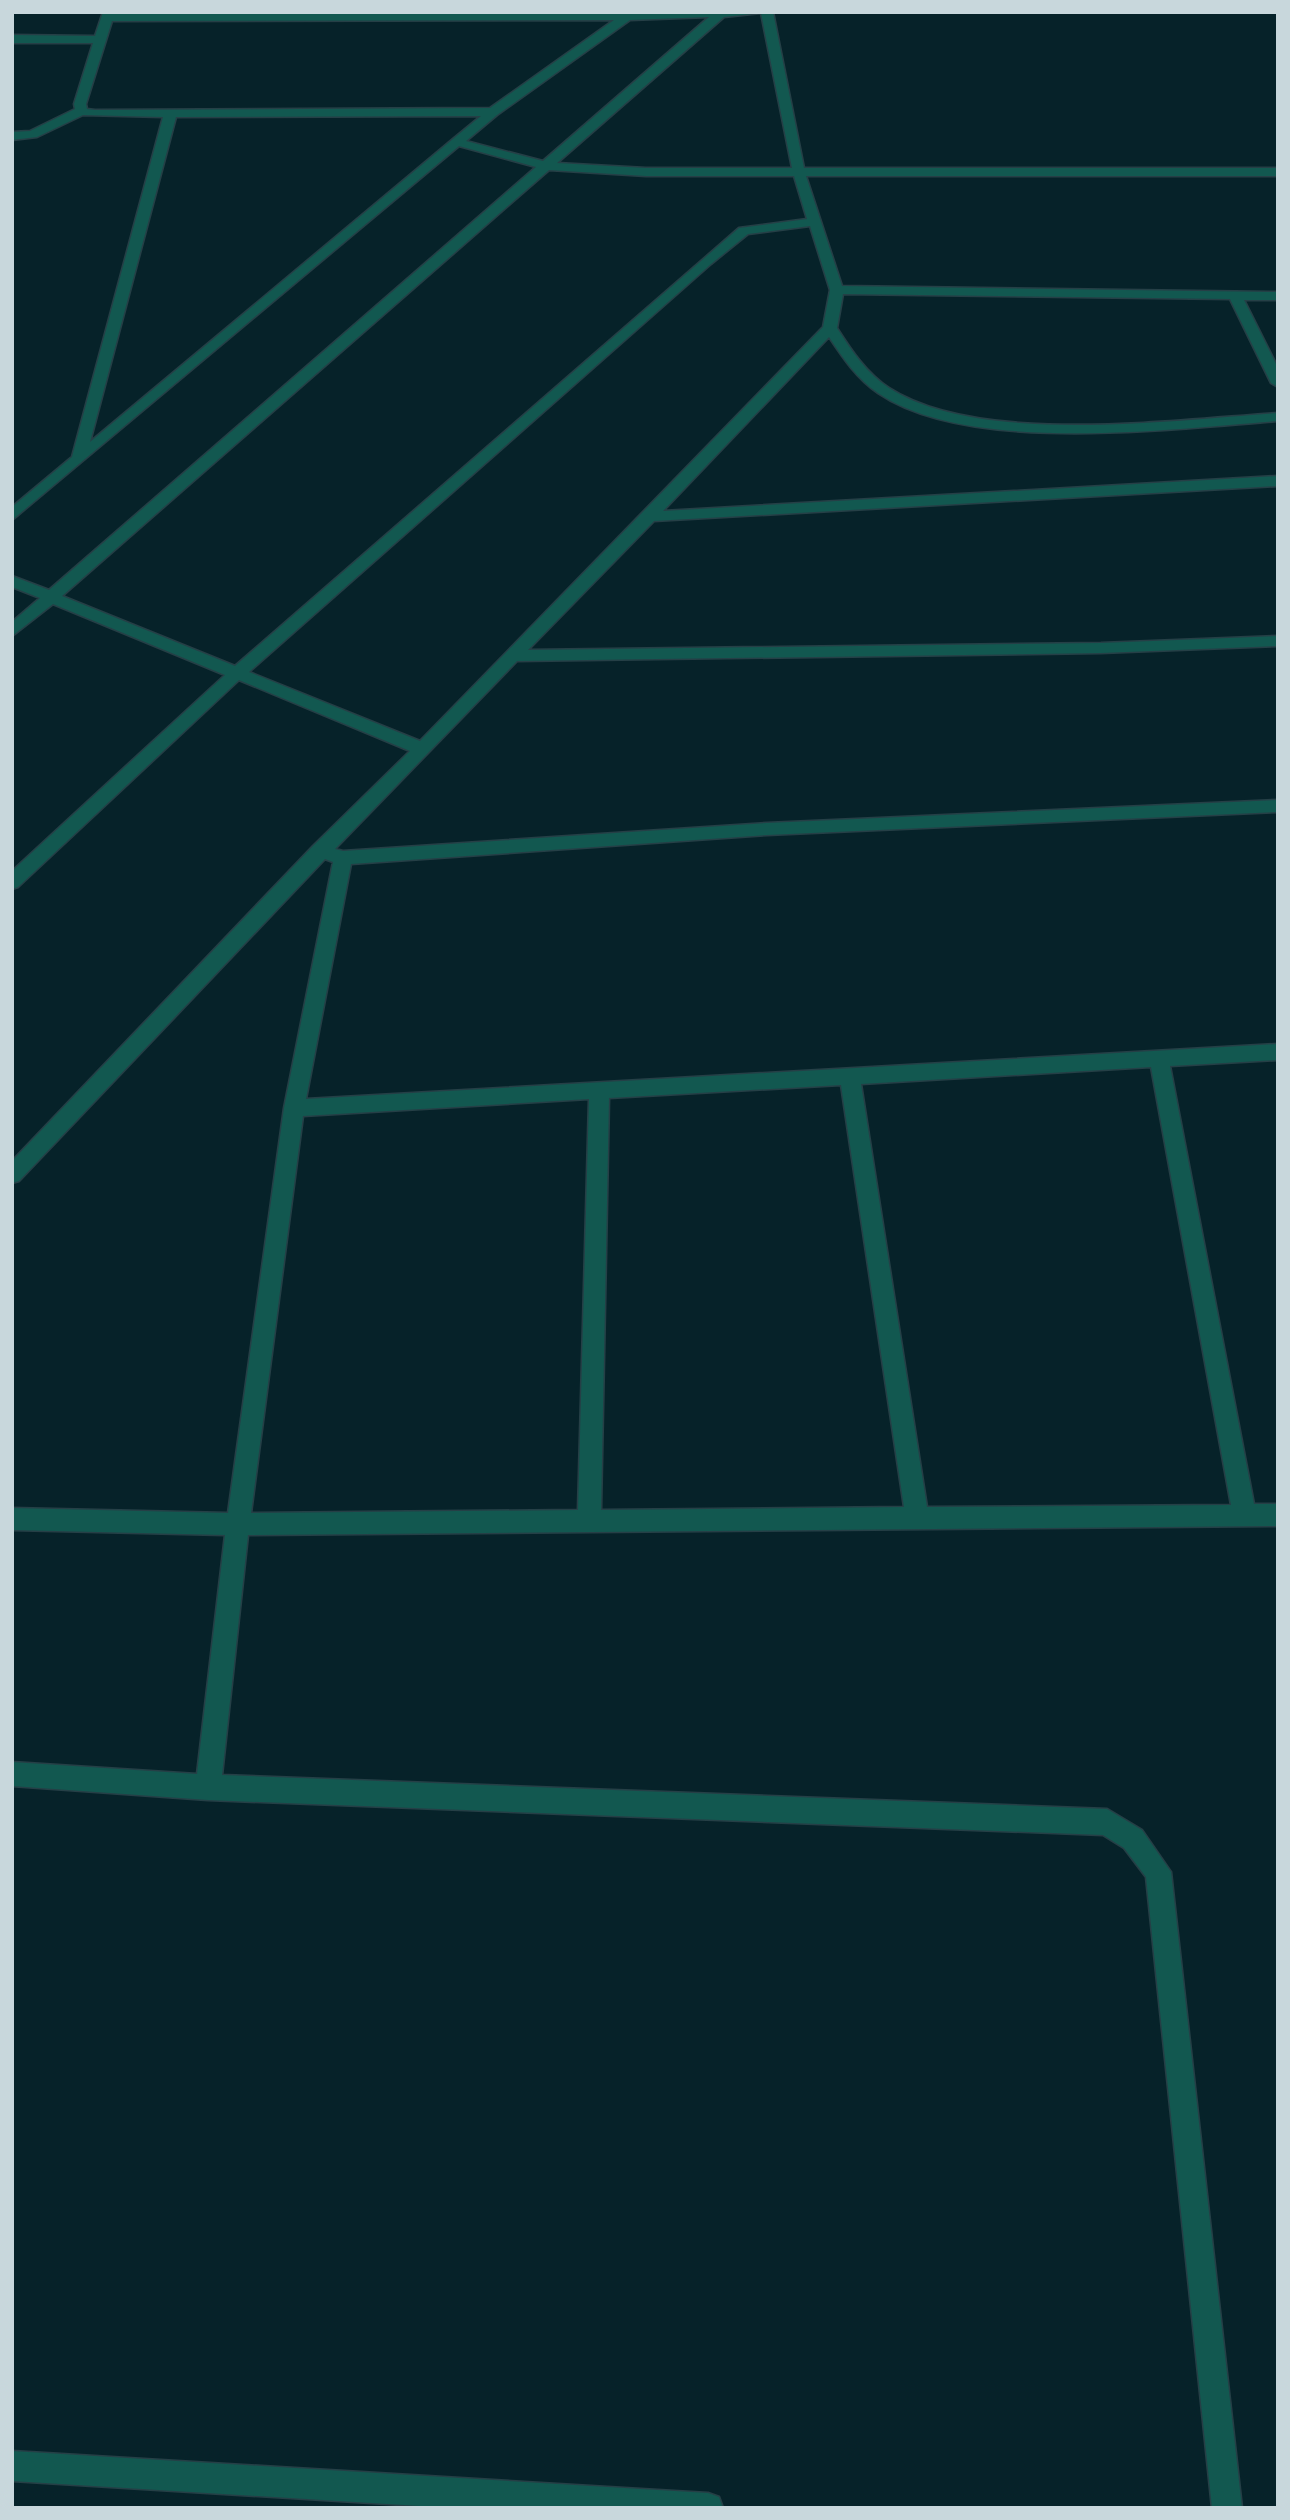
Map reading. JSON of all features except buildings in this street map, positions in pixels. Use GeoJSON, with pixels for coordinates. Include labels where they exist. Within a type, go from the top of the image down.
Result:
{"type":"FeatureCollection","features":[{"type":"Feature","properties":{"kind":"street"},"geometry":{"type":"LineString","coordinates":[[82,111],[80,104],[108,15],[756,12]]}},
{"type":"Feature","properties":{"kind":"street"},"geometry":{"type":"LineString","coordinates":[[12,1175],[320,851],[653,516],[830,328],[837,290],[799,173],[767,12]]}},
{"type":"Feature","properties":{"kind":"street"},"geometry":{"type":"LineString","coordinates":[[12,515],[79,456],[493,112],[631,14]]}},
{"type":"Feature","properties":{"kind":"street"},"geometry":{"type":"LineString","coordinates":[[12,631],[720,14]]}},
{"type":"Feature","properties":{"kind":"street"},"geometry":{"type":"LineString","coordinates":[[12,39],[102,40]]}},
{"type":"Feature","properties":{"kind":"street"},"geometry":{"type":"LineString","coordinates":[[12,136],[33,134],[82,111],[95,114],[170,115],[493,112]]}},
{"type":"Feature","properties":{"kind":"street"},"geometry":{"type":"LineString","coordinates":[[79,456],[170,115]]}},
{"type":"Feature","properties":{"kind":"street"},"geometry":{"type":"LineString","coordinates":[[457,142],[547,166],[646,172],[1278,172]]}},
{"type":"Feature","properties":{"kind":"street"},"geometry":{"type":"LineString","coordinates":[[12,882],[236,674],[734,239],[753,229],[814,222]]}},
{"type":"Feature","properties":{"kind":"street"},"geometry":{"type":"LineString","coordinates":[[837,290],[1278,296]]}},
{"type":"Feature","properties":{"kind":"street"},"geometry":{"type":"LineString","coordinates":[[1236,297],[1278,383]]}},
{"type":"Feature","properties":{"kind":"street"},"geometry":{"type":"LineString","coordinates":[[830,328],[853,362],[885,393],[930,412],[968,420],[1066,427],[1278,417]]}},
{"type":"Feature","properties":{"kind":"street"},"geometry":{"type":"LineString","coordinates":[[653,516],[1278,481]]}},
{"type":"Feature","properties":{"kind":"street"},"geometry":{"type":"LineString","coordinates":[[12,581],[53,595],[236,674],[420,748]]}},
{"type":"Feature","properties":{"kind":"street"},"geometry":{"type":"LineString","coordinates":[[513,656],[1101,648],[1278,641]]}},
{"type":"Feature","properties":{"kind":"street"},"geometry":{"type":"LineString","coordinates":[[320,851],[343,858],[767,829],[1278,806]]}},
{"type":"Feature","properties":{"kind":"street"},"geometry":{"type":"LineString","coordinates":[[208,1787],[237,1524],[294,1108],[343,858]]}},
{"type":"Feature","properties":{"kind":"street"},"geometry":{"type":"LineString","coordinates":[[294,1108],[599,1093],[1278,1052]]}},
{"type":"Feature","properties":{"kind":"street"},"geometry":{"type":"LineString","coordinates":[[1159,1060],[1245,1517]]}},
{"type":"Feature","properties":{"kind":"street"},"geometry":{"type":"LineString","coordinates":[[850,1078],[916,1520]]}},
{"type":"Feature","properties":{"kind":"street"},"geometry":{"type":"LineString","coordinates":[[589,1519],[599,1093]]}},
{"type":"Feature","properties":{"kind":"street"},"geometry":{"type":"LineString","coordinates":[[12,1519],[237,1524],[589,1519],[916,1520],[1278,1516]]}},
{"type":"Feature","properties":{"kind":"street"},"geometry":{"type":"LineString","coordinates":[[12,1774],[208,1787],[1107,1822],[1133,1839],[1158,1872],[1227,2508]]}},
{"type":"Feature","properties":{"kind":"street"},"geometry":{"type":"LineString","coordinates":[[12,2466],[708,2508]]}}]}
